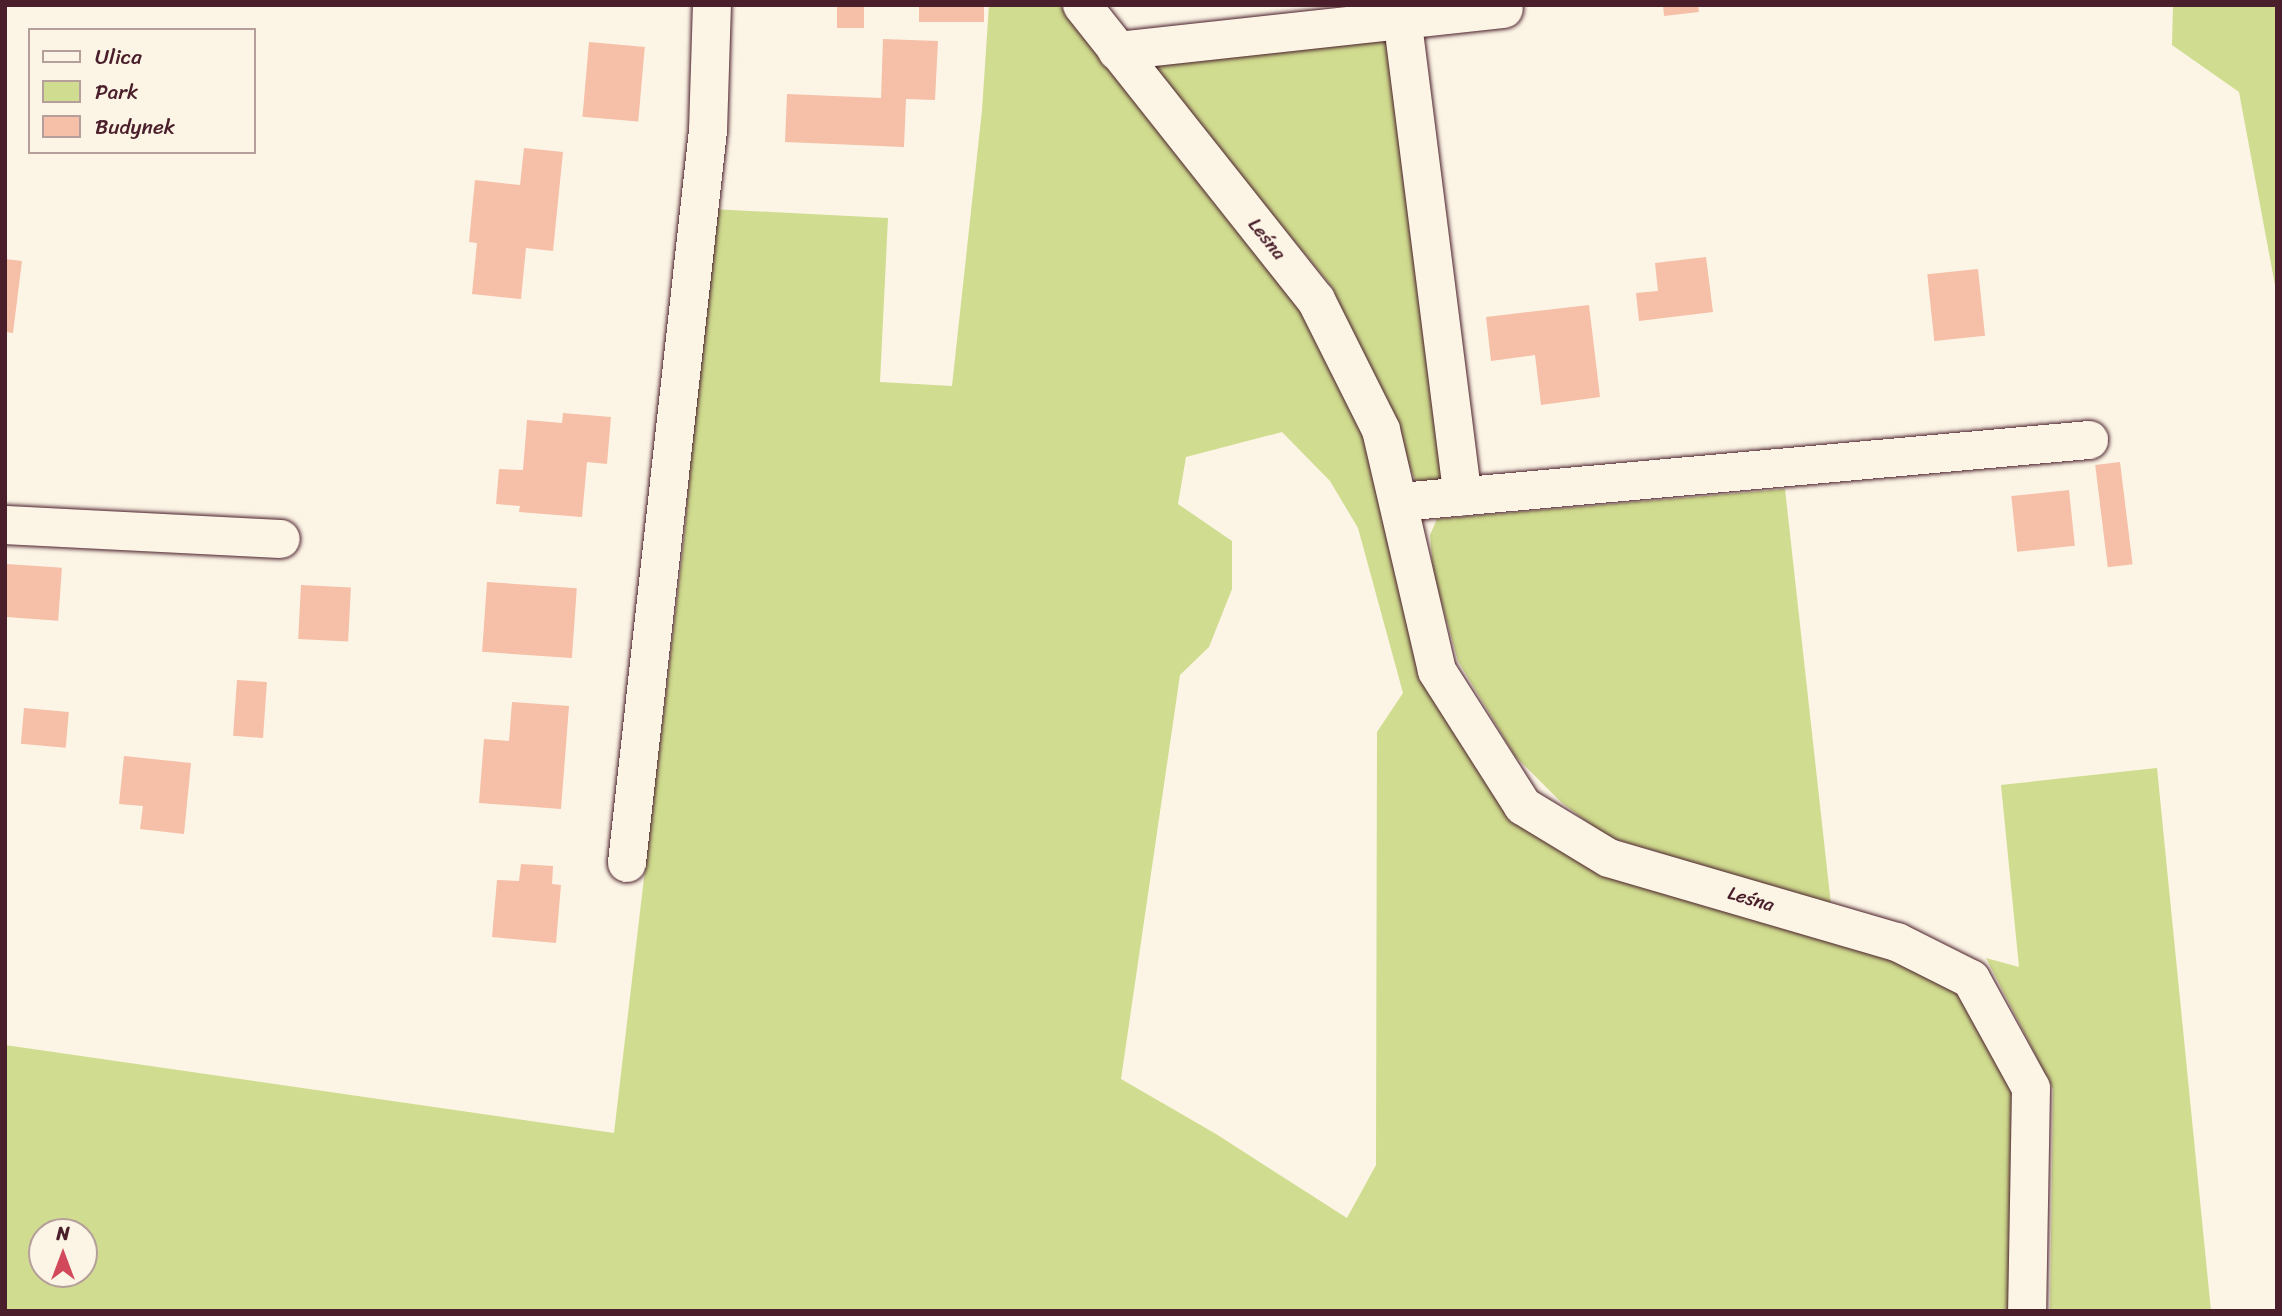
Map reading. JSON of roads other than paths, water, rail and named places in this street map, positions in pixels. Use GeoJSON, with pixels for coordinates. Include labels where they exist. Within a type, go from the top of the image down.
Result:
{"type":"FeatureCollection","features":[{"type":"Feature","properties":{"kind":"street"},"geometry":{"type":"LineString","coordinates":[[627,863],[708,131],[712,5]]}},
{"type":"Feature","properties":{"kind":"street","name":"Leśna"},"geometry":{"type":"LineString","coordinates":[[1082,5],[1316,300],[1381,430],[1400,502],[1437,671],[1523,806],[1609,858],[1897,942],[1971,979],[2031,1088],[2027,1311]]}},
{"type":"Feature","properties":{"kind":"street"},"geometry":{"type":"LineString","coordinates":[[1117,51],[1504,9]]}},
{"type":"Feature","properties":{"kind":"street"},"geometry":{"type":"LineString","coordinates":[[1405,40],[1463,496]]}},
{"type":"Feature","properties":{"kind":"street"},"geometry":{"type":"LineString","coordinates":[[1400,502],[2089,440]]}},
{"type":"Feature","properties":{"kind":"street"},"geometry":{"type":"LineString","coordinates":[[5,525],[281,539]]}}]}
